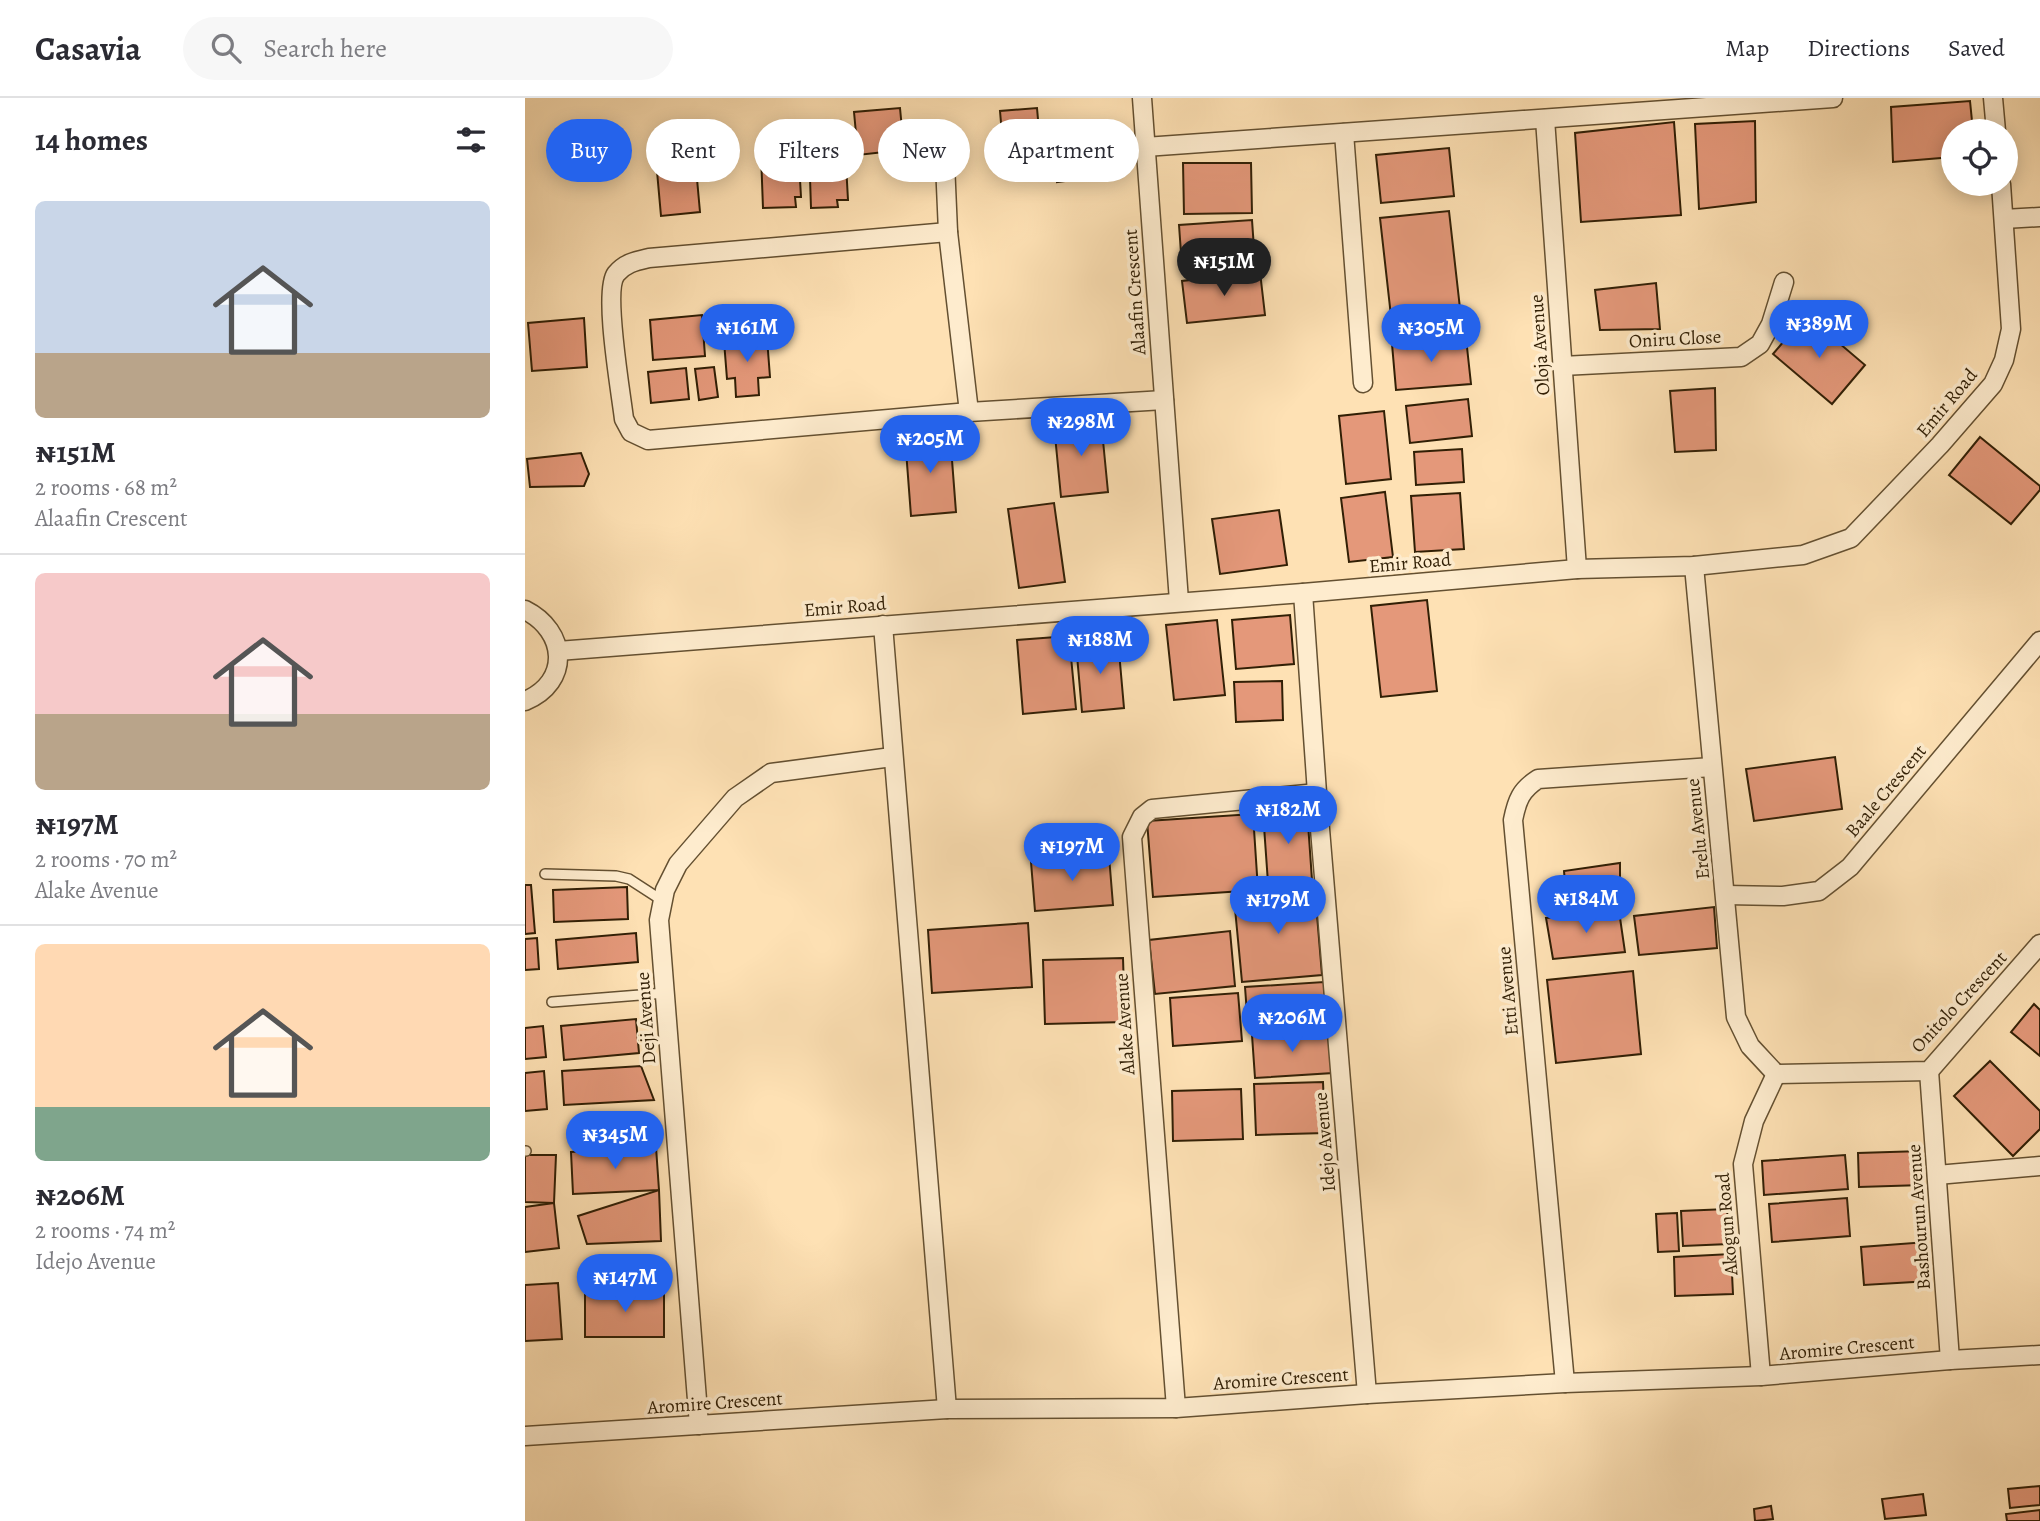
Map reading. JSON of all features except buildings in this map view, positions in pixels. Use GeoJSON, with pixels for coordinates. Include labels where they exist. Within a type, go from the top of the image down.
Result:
{"type":"FeatureCollection","features":[{"type":"Feature","properties":{"kind":"street","name":"Alaafin Crescent"},"geometry":{"type":"LineString","coordinates":[[1142,98],[1179,601]]}},
{"type":"Feature","properties":{"kind":"street"},"geometry":{"type":"LineString","coordinates":[[1145,147],[1833,98]]}},
{"type":"Feature","properties":{"kind":"street"},"geometry":{"type":"LineString","coordinates":[[1993,98],[1995,119]]}},
{"type":"Feature","properties":{"kind":"street","name":"Oloja Avenue"},"geometry":{"type":"LineString","coordinates":[[1545,119],[1577,569]]}},
{"type":"Feature","properties":{"kind":"street"},"geometry":{"type":"LineString","coordinates":[[1345,133],[1363,383]]}},
{"type":"Feature","properties":{"kind":"street"},"geometry":{"type":"LineString","coordinates":[[946,182],[948,232],[969,412]]}},
{"type":"Feature","properties":{"kind":"street","name":"Emir Road"},"geometry":{"type":"LineString","coordinates":[[558,651],[1577,569],[1694,566],[1803,555],[1851,538],[1940,445],[1993,384],[2004,360],[2011,329],[2002,196]]}},
{"type":"Feature","properties":{"kind":"street"},"geometry":{"type":"LineString","coordinates":[[2004,219],[2040,217]]}},
{"type":"Feature","properties":{"kind":"street"},"geometry":{"type":"LineString","coordinates":[[948,232],[649,258],[630,262],[614,276],[610,297],[624,419],[631,432],[648,440],[969,412],[1164,400]]}},
{"type":"Feature","properties":{"kind":"street","name":"Oniru Close"},"geometry":{"type":"LineString","coordinates":[[1562,366],[1741,357],[1760,344],[1771,324],[1784,282]]}},
{"type":"Feature","properties":{"kind":"street","name":"Erelu Avenue"},"geometry":{"type":"LineString","coordinates":[[1694,566],[1736,1017],[1750,1046],[1776,1074]]}},
{"type":"Feature","properties":{"kind":"street","name":"Idejo Avenue"},"geometry":{"type":"LineString","coordinates":[[1303,593],[1367,1394]]}},
{"type":"Feature","properties":{"kind":"street"},"geometry":{"type":"LineString","coordinates":[[525,610],[548,625],[558,651],[557,666],[551,680],[541,692],[525,701]]}},
{"type":"Feature","properties":{"kind":"street"},"geometry":{"type":"LineString","coordinates":[[883,625],[947,1409]]}},
{"type":"Feature","properties":{"kind":"street","name":"Baale Crescent"},"geometry":{"type":"LineString","coordinates":[[1726,895],[1783,896],[1818,891],[1850,867],[2040,641]]}},
{"type":"Feature","properties":{"kind":"street","name":"Deji Avenue"},"geometry":{"type":"LineString","coordinates":[[699,1425],[659,920],[665,890],[678,864],[735,798],[771,773],[892,757]]}},
{"type":"Feature","properties":{"kind":"street","name":"Etti Avenue"},"geometry":{"type":"LineString","coordinates":[[1565,1383],[1514,820],[1517,798],[1527,786],[1538,779],[1712,766]]}},
{"type":"Feature","properties":{"kind":"street","name":"Alake Avenue"},"geometry":{"type":"LineString","coordinates":[[1176,1408],[1132,837],[1142,817],[1152,809],[1317,793]]}},
{"type":"Feature","properties":{"kind":"street","name":"Onitolo Crescent"},"geometry":{"type":"LineString","coordinates":[[1776,1074],[1929,1070],[2040,944]]}},
{"type":"Feature","properties":{"kind":"street","name":"Bashourun Avenue"},"geometry":{"type":"LineString","coordinates":[[1929,1070],[1950,1360]]}},
{"type":"Feature","properties":{"kind":"street","name":"Akogun Road"},"geometry":{"type":"LineString","coordinates":[[1761,1376],[1743,1164],[1754,1121],[1776,1074]]}},
{"type":"Feature","properties":{"kind":"street"},"geometry":{"type":"LineString","coordinates":[[1937,1175],[2040,1166]]}},
{"type":"Feature","properties":{"kind":"street","name":"Aromire Crescent"},"geometry":{"type":"LineString","coordinates":[[525,1436],[947,1409],[1176,1408],[1565,1383],[1761,1376],[2040,1355]]}},
{"type":"Feature","properties":{"kind":"lane"},"geometry":{"type":"LineString","coordinates":[[545,874],[616,876],[629,879],[663,901]]}},
{"type":"Feature","properties":{"kind":"lane"},"geometry":{"type":"LineString","coordinates":[[552,1002],[665,993]]}}]}
